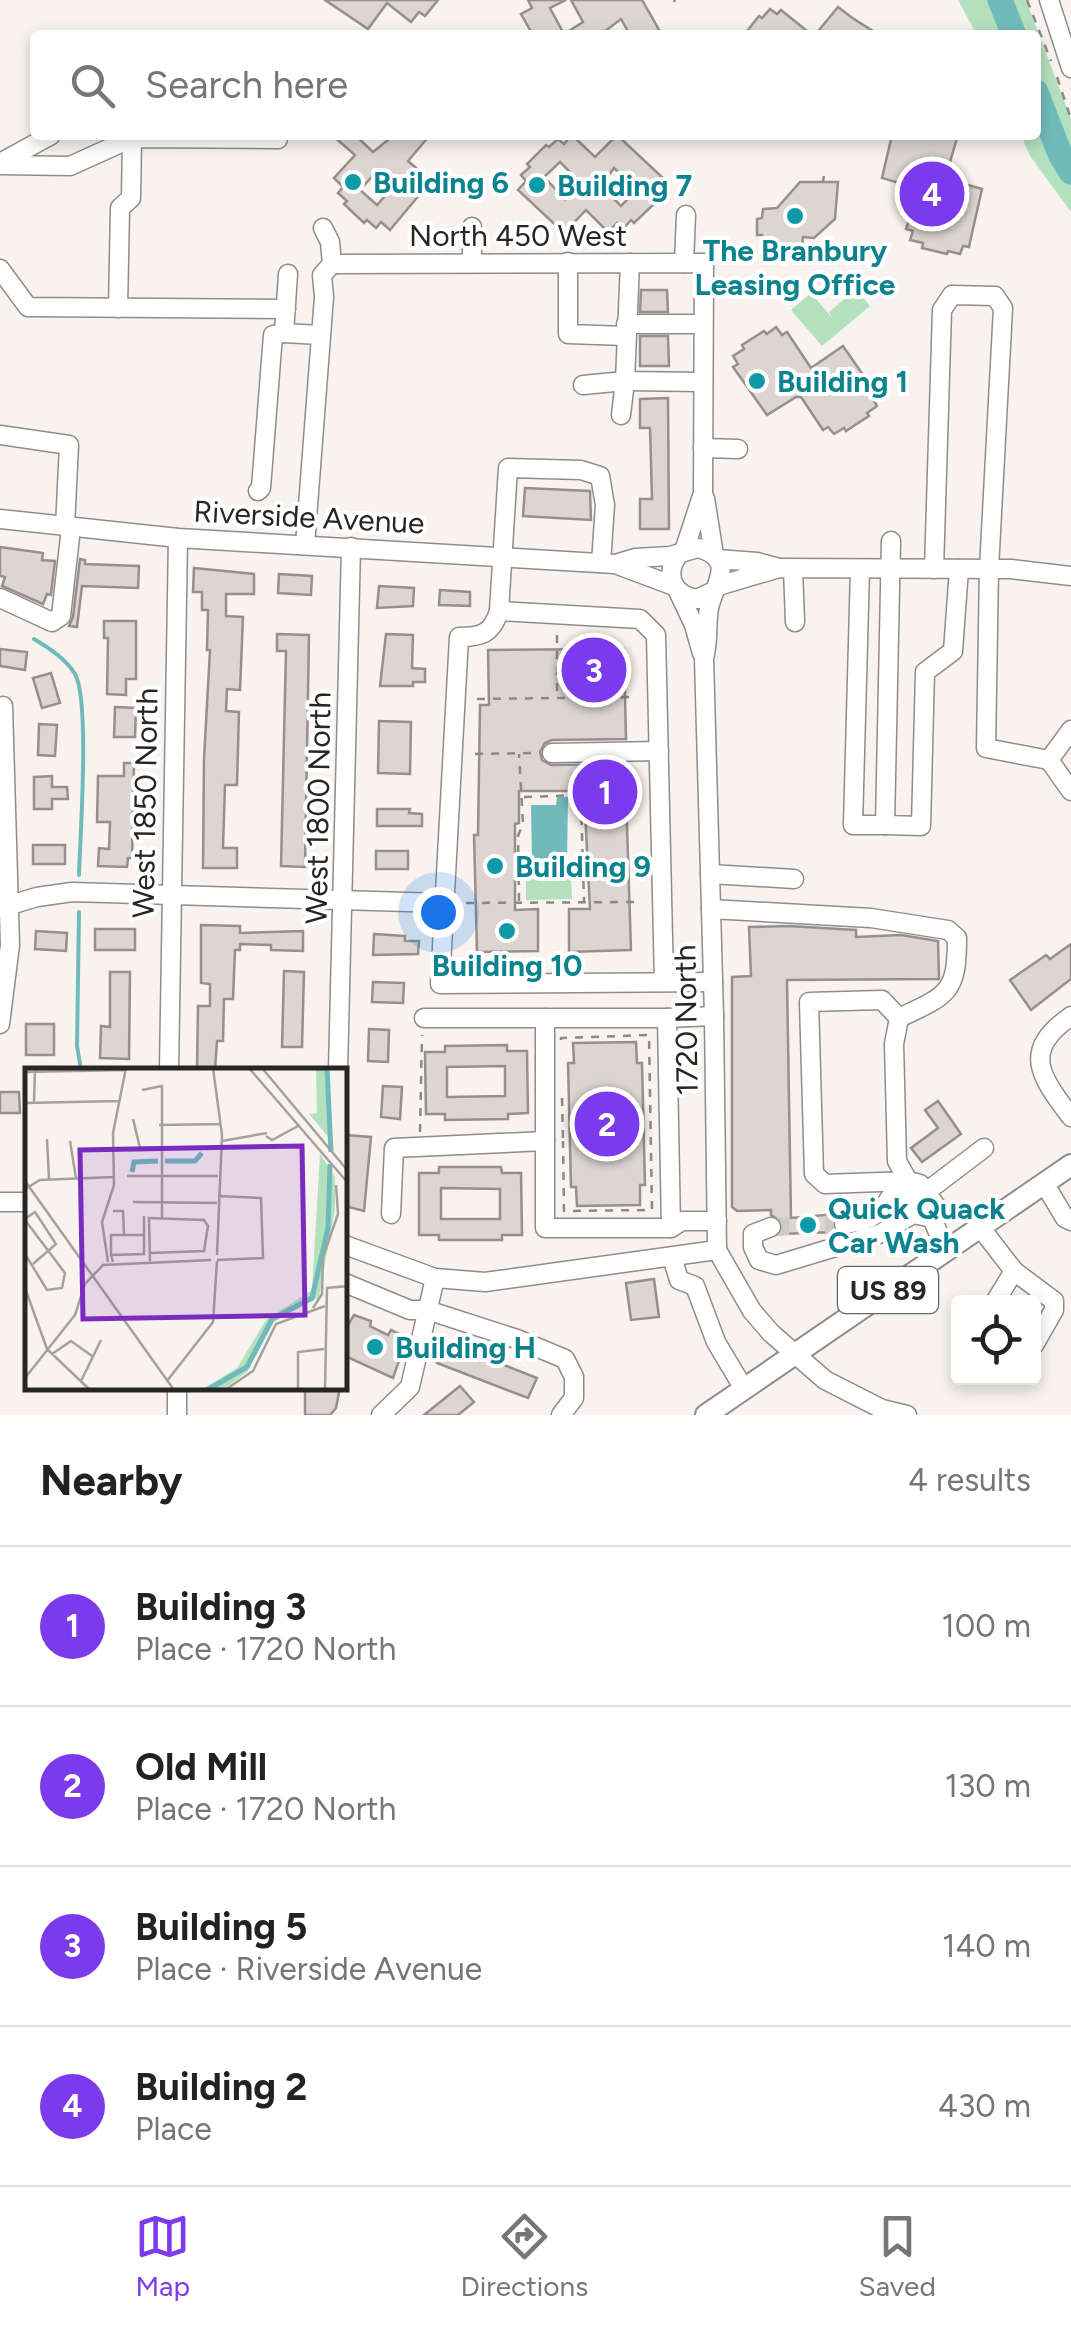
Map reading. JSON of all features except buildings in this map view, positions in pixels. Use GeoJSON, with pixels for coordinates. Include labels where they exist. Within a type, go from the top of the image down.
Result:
{"type":"FeatureCollection","features":[{"type":"Feature","properties":{"kind":"main road","name":"US 89"},"geometry":{"type":"LineString","coordinates":[[706,1415],[1071,1164]]}},
{"type":"Feature","properties":{"kind":"street"},"geometry":{"type":"LineString","coordinates":[[1048,0],[1071,68]]}},
{"type":"Feature","properties":{"kind":"street"},"geometry":{"type":"LineString","coordinates":[[0,164],[43,140]]}},
{"type":"Feature","properties":{"kind":"street"},"geometry":{"type":"LineString","coordinates":[[52,140],[53,166]]}},
{"type":"Feature","properties":{"kind":"street"},"geometry":{"type":"LineString","coordinates":[[0,164],[70,166],[128,140]]}},
{"type":"Feature","properties":{"kind":"street"},"geometry":{"type":"LineString","coordinates":[[118,308],[120,208],[131,198],[132,140]]}},
{"type":"Feature","properties":{"kind":"street"},"geometry":{"type":"LineString","coordinates":[[684,263],[686,215]]}},
{"type":"Feature","properties":{"kind":"street"},"geometry":{"type":"LineString","coordinates":[[472,227],[472,262]]}},
{"type":"Feature","properties":{"kind":"street"},"geometry":{"type":"LineString","coordinates":[[305,545],[322,275],[332,264],[330,242],[323,228]]}},
{"type":"Feature","properties":{"kind":"street"},"geometry":{"type":"LineString","coordinates":[[568,262],[568,334],[704,324],[703,492],[715,557],[722,573],[716,588]]}},
{"type":"Feature","properties":{"kind":"street"},"geometry":{"type":"LineString","coordinates":[[621,415],[630,262]]}},
{"type":"Feature","properties":{"kind":"street","name":"North 450 West"},"geometry":{"type":"LineString","coordinates":[[332,264],[704,263],[704,324]]}},
{"type":"Feature","properties":{"kind":"street"},"geometry":{"type":"LineString","coordinates":[[0,269],[28,307],[286,309]]}},
{"type":"Feature","properties":{"kind":"street"},"geometry":{"type":"LineString","coordinates":[[284,332],[288,274]]}},
{"type":"Feature","properties":{"kind":"street"},"geometry":{"type":"LineString","coordinates":[[934,569],[942,310],[952,296],[994,296],[1004,308],[989,569],[986,748],[1049,760],[1071,791]]}},
{"type":"Feature","properties":{"kind":"street"},"geometry":{"type":"LineString","coordinates":[[258,492],[262,488],[272,335],[320,334]]}},
{"type":"Feature","properties":{"kind":"street"},"geometry":{"type":"LineString","coordinates":[[583,385],[703,382]]}},
{"type":"Feature","properties":{"kind":"street"},"geometry":{"type":"LineString","coordinates":[[0,435],[68,445],[68,528],[60,616],[52,622],[0,598]]}},
{"type":"Feature","properties":{"kind":"street"},"geometry":{"type":"LineString","coordinates":[[702,448],[738,449]]}},
{"type":"Feature","properties":{"kind":"street"},"geometry":{"type":"LineString","coordinates":[[608,563],[600,476],[580,470],[508,468],[499,611],[487,633],[459,637],[440,984],[713,982]]}},
{"type":"Feature","properties":{"kind":"street"},"geometry":{"type":"LineString","coordinates":[[703,492],[682,552],[671,569],[676,589],[696,599],[716,588],[786,568]]}},
{"type":"Feature","properties":{"kind":"street","name":"Riverside Avenue"},"geometry":{"type":"LineString","coordinates":[[0,520],[178,538],[608,563],[682,552]]}},
{"type":"Feature","properties":{"kind":"street","name":"West 1850 North"},"geometry":{"type":"LineString","coordinates":[[168,1068],[178,538]]}},
{"type":"Feature","properties":{"kind":"street"},"geometry":{"type":"LineString","coordinates":[[885,826],[891,541]]}},
{"type":"Feature","properties":{"kind":"street","name":"West 1800 North"},"geometry":{"type":"LineString","coordinates":[[338,1068],[351,547]]}},
{"type":"Feature","properties":{"kind":"street"},"geometry":{"type":"LineString","coordinates":[[682,552],[702,549],[715,557],[786,568],[989,569],[1071,576]]}},
{"type":"Feature","properties":{"kind":"street","name":"Riverside Avenue"},"geometry":{"type":"LineString","coordinates":[[608,563],[676,589]]}},
{"type":"Feature","properties":{"kind":"street"},"geometry":{"type":"LineString","coordinates":[[786,568],[795,622]]}},
{"type":"Feature","properties":{"kind":"street"},"geometry":{"type":"LineString","coordinates":[[860,569],[853,826],[921,826],[925,672],[954,652],[959,569]]}},
{"type":"Feature","properties":{"kind":"street","name":"1720 North"},"geometry":{"type":"LineString","coordinates":[[716,588],[708,612],[704,658],[717,1250]]}},
{"type":"Feature","properties":{"kind":"street","name":"1720 North"},"geometry":{"type":"LineString","coordinates":[[676,589],[704,658]]}},
{"type":"Feature","properties":{"kind":"street"},"geometry":{"type":"LineString","coordinates":[[499,611],[640,619],[656,635],[664,982]]}},
{"type":"Feature","properties":{"kind":"street"},"geometry":{"type":"LineString","coordinates":[[0,1024],[10,945],[4,907],[3,706]]}},
{"type":"Feature","properties":{"kind":"street"},"geometry":{"type":"LineString","coordinates":[[1049,760],[1071,730]]}},
{"type":"Feature","properties":{"kind":"street"},"geometry":{"type":"LineString","coordinates":[[552,753],[658,752]]}},
{"type":"Feature","properties":{"kind":"street"},"geometry":{"type":"LineString","coordinates":[[710,874],[794,879]]}},
{"type":"Feature","properties":{"kind":"street"},"geometry":{"type":"LineString","coordinates":[[4,907],[72,892],[442,903]]}},
{"type":"Feature","properties":{"kind":"street"},"geometry":{"type":"LineString","coordinates":[[711,909],[871,918],[948,930],[957,938],[957,974],[946,994],[899,1018]]}},
{"type":"Feature","properties":{"kind":"street"},"geometry":{"type":"LineString","coordinates":[[771,1227],[753,1234],[753,1247],[759,1260],[776,1265],[882,1233],[936,1206],[920,1184],[825,1184],[814,1174],[809,1002],[882,1000],[899,1018]]}},
{"type":"Feature","properties":{"kind":"street"},"geometry":{"type":"LineString","coordinates":[[424,1018],[714,1016]]}},
{"type":"Feature","properties":{"kind":"street"},"geometry":{"type":"LineString","coordinates":[[1071,1016],[1050,1031],[1042,1048],[1042,1071],[1063,1090],[1071,1117]]}},
{"type":"Feature","properties":{"kind":"street"},"geometry":{"type":"LineString","coordinates":[[545,1018],[544,1228],[671,1228],[682,1221],[718,1221]]}},
{"type":"Feature","properties":{"kind":"street"},"geometry":{"type":"LineString","coordinates":[[668,1018],[671,1228]]}},
{"type":"Feature","properties":{"kind":"street"},"geometry":{"type":"LineString","coordinates":[[899,1018],[894,1044],[897,1161],[908,1196],[946,1251]]}},
{"type":"Feature","properties":{"kind":"street"},"geometry":{"type":"LineString","coordinates":[[391,1214],[394,1148],[544,1142]]}},
{"type":"Feature","properties":{"kind":"street"},"geometry":{"type":"LineString","coordinates":[[926,1192],[984,1148]]}},
{"type":"Feature","properties":{"kind":"street"},"geometry":{"type":"LineString","coordinates":[[860,1219],[890,1200],[904,1181]]}},
{"type":"Feature","properties":{"kind":"street"},"geometry":{"type":"LineString","coordinates":[[1044,1183],[1065,1218],[1071,1221]]}},
{"type":"Feature","properties":{"kind":"street"},"geometry":{"type":"LineString","coordinates":[[980,1227],[1014,1272],[1054,1302],[1054,1310],[1041,1332]]}},
{"type":"Feature","properties":{"kind":"street"},"geometry":{"type":"LineString","coordinates":[[348,1246],[435,1278],[485,1282],[717,1250],[752,1311],[824,1380],[850,1395],[902,1414]]}},
{"type":"Feature","properties":{"kind":"street"},"geometry":{"type":"LineString","coordinates":[[672,1258],[680,1280],[694,1286],[716,1342],[744,1389]]}},
{"type":"Feature","properties":{"kind":"street"},"geometry":{"type":"LineString","coordinates":[[999,1295],[1014,1272]]}},
{"type":"Feature","properties":{"kind":"street"},"geometry":{"type":"LineString","coordinates":[[381,1415],[410,1387],[435,1278]]}},
{"type":"Feature","properties":{"kind":"street"},"geometry":{"type":"LineString","coordinates":[[348,1284],[410,1310],[427,1310],[518,1339],[565,1359],[574,1377],[574,1398],[560,1415]]}},
{"type":"Feature","properties":{"kind":"path"},"geometry":{"type":"LineString","coordinates":[[1027,0],[1038,30]]}},
{"type":"Feature","properties":{"kind":"path"},"geometry":{"type":"LineString","coordinates":[[1041,38],[1071,118]]}},
{"type":"Feature","properties":{"kind":"path"},"geometry":{"type":"LineString","coordinates":[[556,635],[556,698]]}},
{"type":"Feature","properties":{"kind":"path"},"geometry":{"type":"LineString","coordinates":[[477,698],[636,697]]}},
{"type":"Feature","properties":{"kind":"path"},"geometry":{"type":"LineString","coordinates":[[579,752],[584,902]]}},
{"type":"Feature","properties":{"kind":"path"},"geometry":{"type":"LineString","coordinates":[[475,754],[552,753]]}},
{"type":"Feature","properties":{"kind":"path"},"geometry":{"type":"LineString","coordinates":[[518,903],[522,796],[519,754]]}},
{"type":"Feature","properties":{"kind":"path"},"geometry":{"type":"LineString","coordinates":[[522,796],[581,795]]}},
{"type":"Feature","properties":{"kind":"path"},"geometry":{"type":"LineString","coordinates":[[466,904],[639,902]]}},
{"type":"Feature","properties":{"kind":"path"},"geometry":{"type":"LineString","coordinates":[[420,1146],[424,1018]]}},
{"type":"Feature","properties":{"kind":"path"},"geometry":{"type":"LineString","coordinates":[[561,1055],[561,1038],[649,1036],[652,1210],[564,1211],[562,1089]]}},
{"type":"Feature","properties":{"kind":"green space"},"geometry":{"type":"Polygon","coordinates":[[[958,0],[1026,0],[1037,30],[974,30],[958,0]]]}},
{"type":"Feature","properties":{"kind":"green space"},"geometry":{"type":"Polygon","coordinates":[[[1041,40],[1071,119],[1071,212],[1030,156],[1023,140],[1041,140],[1041,40]]]}},
{"type":"Feature","properties":{"kind":"green space"},"geometry":{"type":"Polygon","coordinates":[[[856,289],[870,306],[822,346],[791,310],[811,293],[833,319],[829,312],[856,289]]]}},
{"type":"Feature","properties":{"kind":"green space"},"geometry":{"type":"Polygon","coordinates":[[[571,877],[572,899],[526,900],[526,878],[571,877]]]}},
{"type":"Feature","properties":{"kind":"water"},"geometry":{"type":"Polygon","coordinates":[[[557,797],[568,797],[567,863],[532,863],[531,805],[556,805],[557,797]]]}},
{"type":"Feature","properties":{"kind":"waterway"},"geometry":{"type":"LineString","coordinates":[[1000,0],[1012,30]]}},
{"type":"Feature","properties":{"kind":"waterway"},"geometry":{"type":"LineString","coordinates":[[1041,105],[1071,172]]}},
{"type":"Feature","properties":{"kind":"waterway"},"geometry":{"type":"LineString","coordinates":[[34,639],[67,663],[80,689],[83,740],[79,875]]}},
{"type":"Feature","properties":{"kind":"waterway"},"geometry":{"type":"LineString","coordinates":[[79,912],[77,1046],[81,1068]]}},
{"type":"Feature","properties":{"kind":"tunnel"},"geometry":{"type":"LineString","coordinates":[[771,1227],[844,1224]]}},
{"type":"Feature","properties":{"kind":"place","name":"Building 6"},"geometry":{"type":"Point","coordinates":[353,182]}},
{"type":"Feature","properties":{"kind":"place","name":"Building 7"},"geometry":{"type":"Point","coordinates":[537,185]}},
{"type":"Feature","properties":{"kind":"place","name":"Building 2"},"geometry":{"type":"Point","coordinates":[932,194]}},
{"type":"Feature","properties":{"kind":"place","name":"The Branbury Leasing Office"},"geometry":{"type":"Point","coordinates":[795,216]}},
{"type":"Feature","properties":{"kind":"place","name":"Building 1"},"geometry":{"type":"Point","coordinates":[757,381]}},
{"type":"Feature","properties":{"kind":"place","name":"Building 5"},"geometry":{"type":"Point","coordinates":[594,670]}},
{"type":"Feature","properties":{"kind":"place","name":"Building 3"},"geometry":{"type":"Point","coordinates":[605,792]}},
{"type":"Feature","properties":{"kind":"place","name":"Building 9"},"geometry":{"type":"Point","coordinates":[495,866]}},
{"type":"Feature","properties":{"kind":"place","name":"Building 10"},"geometry":{"type":"Point","coordinates":[507,931]}},
{"type":"Feature","properties":{"kind":"place","name":"Old Mill"},"geometry":{"type":"Point","coordinates":[607,1124]}},
{"type":"Feature","properties":{"kind":"place","name":"Quick Quack Car Wash"},"geometry":{"type":"Point","coordinates":[808,1225]}},
{"type":"Feature","properties":{"kind":"place","name":"Building H"},"geometry":{"type":"Point","coordinates":[375,1347]}}]}
